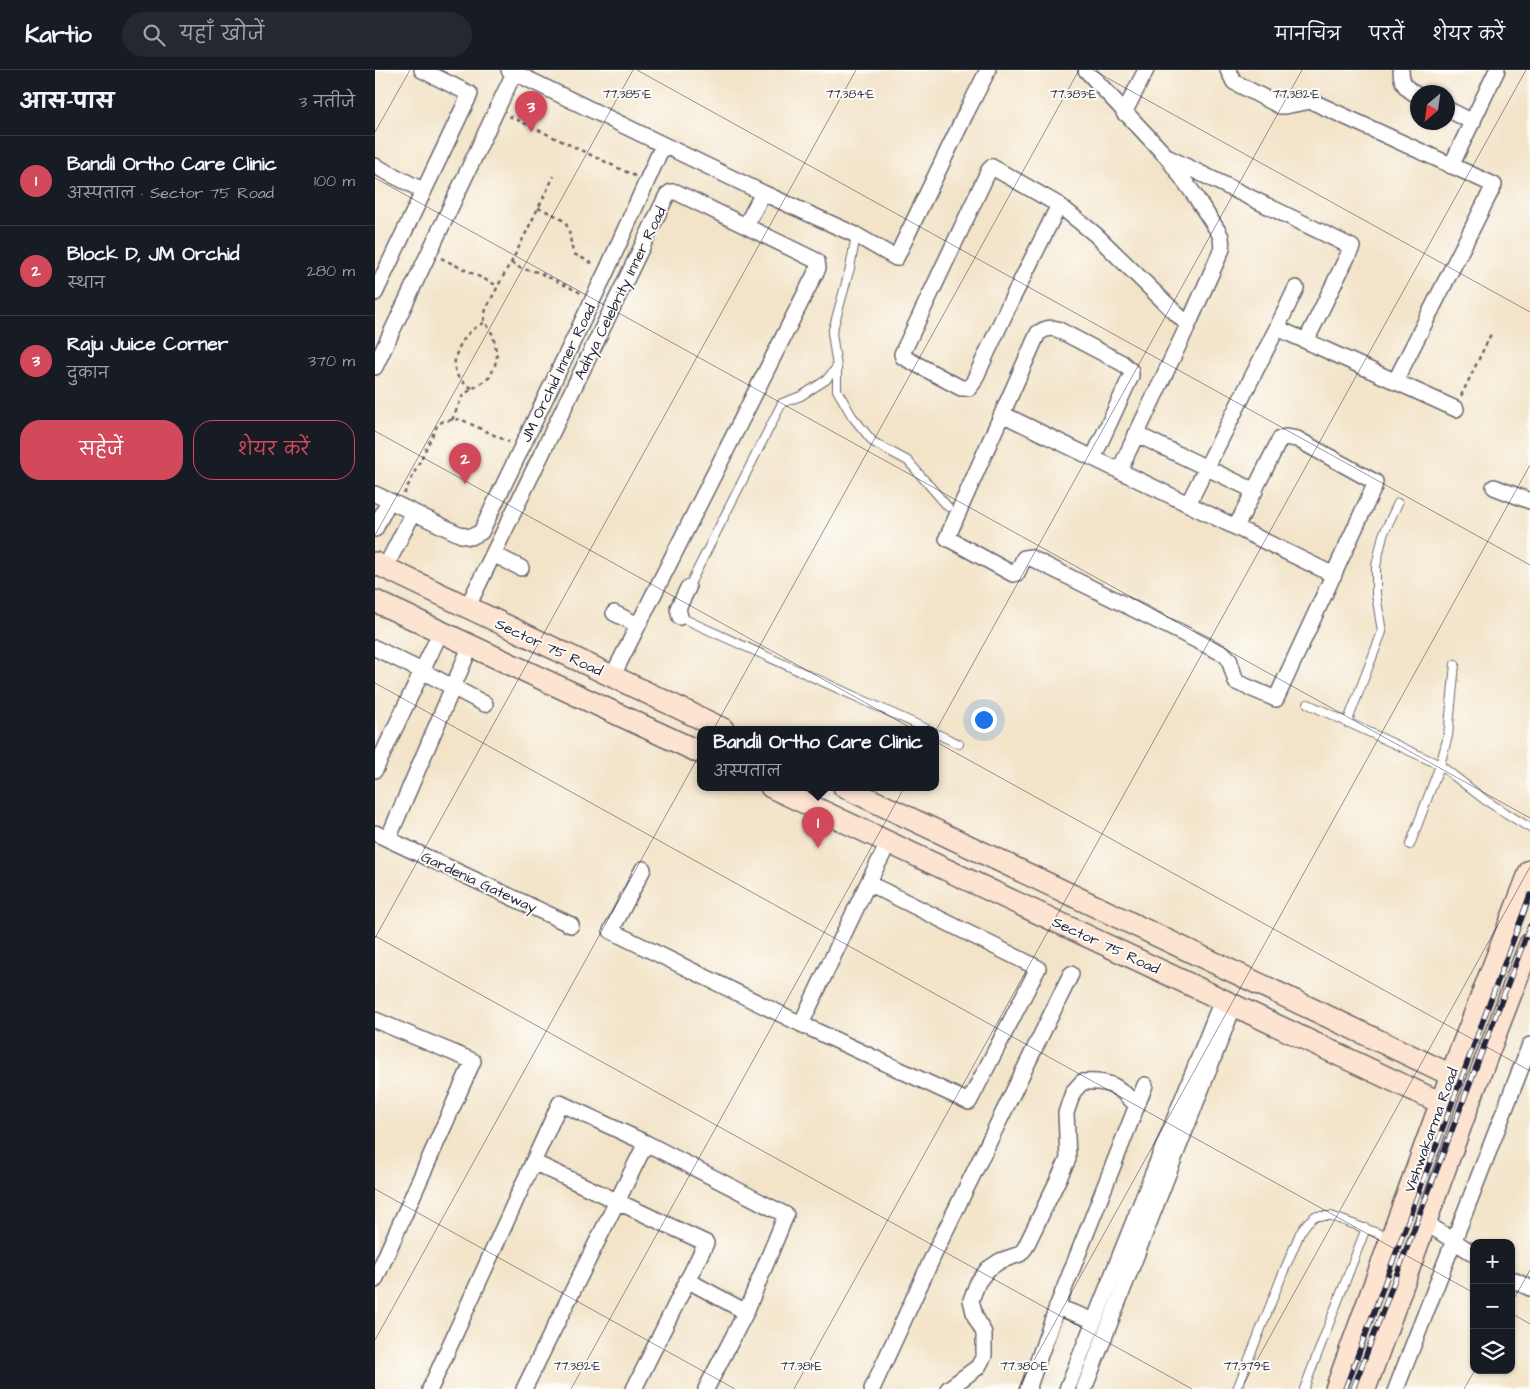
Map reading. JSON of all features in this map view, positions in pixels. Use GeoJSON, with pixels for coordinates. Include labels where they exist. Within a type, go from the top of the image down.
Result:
{"type":"FeatureCollection","features":[{"type":"Feature","properties":{"kind":"street"},"geometry":{"type":"LineString","coordinates":[[375,293],[470,94],[422,70]]}},
{"type":"Feature","properties":{"kind":"street"},"geometry":{"type":"LineString","coordinates":[[375,367],[496,110],[511,71],[763,193],[856,235],[896,258],[965,113],[988,70]]}},
{"type":"Feature","properties":{"kind":"street"},"geometry":{"type":"LineString","coordinates":[[1086,70],[1167,157],[1221,237],[1222,244],[1188,325],[1119,471]]}},
{"type":"Feature","properties":{"kind":"street"},"geometry":{"type":"LineString","coordinates":[[1125,113],[1146,70]]}},
{"type":"Feature","properties":{"kind":"street"},"geometry":{"type":"LineString","coordinates":[[1228,70],[1236,84],[1280,106],[1311,101],[1494,185],[1395,382]]}},
{"type":"Feature","properties":{"kind":"street"},"geometry":{"type":"LineString","coordinates":[[1401,70],[1401,79],[1404,86],[1410,90]]}},
{"type":"Feature","properties":{"kind":"street"},"geometry":{"type":"LineString","coordinates":[[1451,166],[1497,70]]}},
{"type":"Feature","properties":{"kind":"street"},"geometry":{"type":"LineString","coordinates":[[1455,114],[1473,122]]}},
{"type":"Feature","properties":{"kind":"street","name":"JM Orchid Inner Road"},"geometry":{"type":"LineString","coordinates":[[375,494],[413,514],[466,537],[477,536],[481,532],[607,270],[645,181],[663,145]]}},
{"type":"Feature","properties":{"kind":"street"},"geometry":{"type":"LineString","coordinates":[[1167,157],[1352,247],[1306,341]]}},
{"type":"Feature","properties":{"kind":"street"},"geometry":{"type":"LineString","coordinates":[[375,166],[424,191]]}},
{"type":"Feature","properties":{"kind":"street"},"geometry":{"type":"LineString","coordinates":[[1059,205],[969,388],[961,388],[903,357],[901,354],[990,168],[995,168],[1059,205],[1096,235],[1188,325]]}},
{"type":"Feature","properties":{"kind":"street","name":"Aditya Celebrity Inner Road"},"geometry":{"type":"LineString","coordinates":[[467,608],[667,195],[671,192],[676,192],[746,225],[817,260],[818,268],[612,677]]}},
{"type":"Feature","properties":{"kind":"street"},"geometry":{"type":"LineString","coordinates":[[746,225],[763,193]]}},
{"type":"Feature","properties":{"kind":"street"},"geometry":{"type":"LineString","coordinates":[[1188,504],[1296,288]]}},
{"type":"Feature","properties":{"kind":"street"},"geometry":{"type":"LineString","coordinates":[[1093,458],[1131,376],[1131,371],[1122,363],[1057,329],[1051,328],[1038,333],[947,538],[1015,574],[1023,560],[1029,557],[1215,650],[1229,659],[1235,682],[1277,700],[1375,487],[1374,480],[1297,439],[1285,437],[1280,439],[1236,527]]}},
{"type":"Feature","properties":{"kind":"street"},"geometry":{"type":"LineString","coordinates":[[1277,328],[1455,409]]}},
{"type":"Feature","properties":{"kind":"street"},"geometry":{"type":"LineString","coordinates":[[1002,414],[1334,575]]}},
{"type":"Feature","properties":{"kind":"street"},"geometry":{"type":"LineString","coordinates":[[1136,434],[1255,490]]}},
{"type":"Feature","properties":{"kind":"street"},"geometry":{"type":"LineString","coordinates":[[1494,487],[1530,501]]}},
{"type":"Feature","properties":{"kind":"street"},"geometry":{"type":"LineString","coordinates":[[375,529],[394,504]]}},
{"type":"Feature","properties":{"kind":"street"},"geometry":{"type":"LineString","coordinates":[[380,566],[413,514]]}},
{"type":"Feature","properties":{"kind":"street"},"geometry":{"type":"LineString","coordinates":[[493,554],[521,568]]}},
{"type":"Feature","properties":{"kind":"street","name":"Sector 75 Road"},"geometry":{"type":"LineString","coordinates":[[380,566],[717,726]]}},
{"type":"Feature","properties":{"kind":"street"},"geometry":{"type":"LineString","coordinates":[[680,617],[678,608],[688,588]]}},
{"type":"Feature","properties":{"kind":"street","name":"Sector 75 Road"},"geometry":{"type":"LineString","coordinates":[[375,601],[697,752]]}},
{"type":"Feature","properties":{"kind":"street"},"geometry":{"type":"LineString","coordinates":[[614,613],[638,625]]}},
{"type":"Feature","properties":{"kind":"street"},"geometry":{"type":"LineString","coordinates":[[375,770],[382,738],[422,671],[441,631]]}},
{"type":"Feature","properties":{"kind":"street","name":"Gardenia Gateway"},"geometry":{"type":"LineString","coordinates":[[471,645],[453,688],[381,836],[571,925]]}},
{"type":"Feature","properties":{"kind":"street"},"geometry":{"type":"LineString","coordinates":[[375,648],[485,704]]}},
{"type":"Feature","properties":{"kind":"street","name":"Sector 75 Road"},"geometry":{"type":"LineString","coordinates":[[780,791],[1441,1103]]}},
{"type":"Feature","properties":{"kind":"street","name":"Sector 75 Road"},"geometry":{"type":"LineString","coordinates":[[852,791],[1451,1075]]}},
{"type":"Feature","properties":{"kind":"street"},"geometry":{"type":"LineString","coordinates":[[801,1024],[889,842]]}},
{"type":"Feature","properties":{"kind":"street"},"geometry":{"type":"LineString","coordinates":[[643,869],[611,931],[801,1024],[969,1102],[1038,968],[868,883]]}},
{"type":"Feature","properties":{"kind":"street","name":"Vishwakarma Road"},"geometry":{"type":"LineString","coordinates":[[1336,1389],[1451,1075],[1530,872]]}},
{"type":"Feature","properties":{"kind":"street","name":"Vishwakarma Road"},"geometry":{"type":"LineString","coordinates":[[1365,1389],[1469,1103],[1530,944]]}},
{"type":"Feature","properties":{"kind":"street"},"geometry":{"type":"LineString","coordinates":[[872,1389],[936,1250],[1071,974]]}},
{"type":"Feature","properties":{"kind":"street"},"geometry":{"type":"LineString","coordinates":[[1067,1389],[1093,1320],[1228,1002]]}},
{"type":"Feature","properties":{"kind":"street"},"geometry":{"type":"LineString","coordinates":[[1084,1389],[1228,1002]]}},
{"type":"Feature","properties":{"kind":"street"},"geometry":{"type":"LineString","coordinates":[[375,1020],[473,1061],[375,1280]]}},
{"type":"Feature","properties":{"kind":"street"},"geometry":{"type":"LineString","coordinates":[[1396,1389],[1530,1045]]}},
{"type":"Feature","properties":{"kind":"street"},"geometry":{"type":"LineString","coordinates":[[1391,1080],[1404,1052]]}},
{"type":"Feature","properties":{"kind":"street"},"geometry":{"type":"LineString","coordinates":[[948,1389],[978,1367],[984,1356],[984,1333],[975,1316],[971,1300],[978,1282],[988,1269],[1000,1261],[1020,1254],[1025,1248],[1068,1158],[1066,1113],[1073,1092],[1083,1082],[1099,1081],[1120,1088],[1137,1106]]}},
{"type":"Feature","properties":{"kind":"street"},"geometry":{"type":"LineString","coordinates":[[1028,1389],[1057,1307],[1145,1085]]}},
{"type":"Feature","properties":{"kind":"street"},"geometry":{"type":"LineString","coordinates":[[430,1389],[560,1103],[646,1143],[786,1215],[745,1312],[706,1389]]}},
{"type":"Feature","properties":{"kind":"street"},"geometry":{"type":"LineString","coordinates":[[524,1389],[646,1143]]}},
{"type":"Feature","properties":{"kind":"street"},"geometry":{"type":"LineString","coordinates":[[533,1162],[706,1243],[634,1389]]}},
{"type":"Feature","properties":{"kind":"street"},"geometry":{"type":"LineString","coordinates":[[1426,1223],[1470,1252]]}},
{"type":"Feature","properties":{"kind":"street"},"geometry":{"type":"LineString","coordinates":[[687,1280],[745,1312]]}},
{"type":"Feature","properties":{"kind":"street"},"geometry":{"type":"LineString","coordinates":[[1515,1281],[1530,1288]]}},
{"type":"Feature","properties":{"kind":"street"},"geometry":{"type":"LineString","coordinates":[[1057,1307],[1093,1320]]}},
{"type":"Feature","properties":{"kind":"lane"},"geometry":{"type":"LineString","coordinates":[[856,235],[850,268],[832,333],[837,367],[837,390],[852,416],[873,442],[908,461],[948,507]]}},
{"type":"Feature","properties":{"kind":"lane"},"geometry":{"type":"LineString","coordinates":[[688,588],[782,403],[801,396],[826,380],[837,367]]}},
{"type":"Feature","properties":{"kind":"lane"},"geometry":{"type":"LineString","coordinates":[[1347,723],[1382,632],[1376,594],[1376,566],[1383,535],[1398,503]]}},
{"type":"Feature","properties":{"kind":"lane"},"geometry":{"type":"LineString","coordinates":[[680,617],[920,726]]}},
{"type":"Feature","properties":{"kind":"lane"},"geometry":{"type":"LineString","coordinates":[[1410,845],[1448,736],[1455,664]]}},
{"type":"Feature","properties":{"kind":"lane"},"geometry":{"type":"LineString","coordinates":[[1309,704],[1439,765],[1485,800],[1530,828]]}},
{"type":"Feature","properties":{"kind":"lane"},"geometry":{"type":"LineString","coordinates":[[939,735],[959,744]]}},
{"type":"Feature","properties":{"kind":"lane"},"geometry":{"type":"LineString","coordinates":[[1237,1389],[1300,1233],[1307,1223],[1315,1216],[1331,1216],[1391,1238]]}},
{"type":"Feature","properties":{"kind":"lane"},"geometry":{"type":"LineString","coordinates":[[1304,1389],[1366,1228]]}},
{"type":"Feature","properties":{"kind":"path"},"geometry":{"type":"LineString","coordinates":[[496,110],[645,181]]}},
{"type":"Feature","properties":{"kind":"path"},"geometry":{"type":"LineString","coordinates":[[452,420],[463,395],[490,377],[497,356],[493,335],[484,320],[486,309],[555,176]]}},
{"type":"Feature","properties":{"kind":"path"},"geometry":{"type":"LineString","coordinates":[[538,208],[562,220],[567,226],[574,254],[607,270]]}},
{"type":"Feature","properties":{"kind":"path"},"geometry":{"type":"LineString","coordinates":[[429,252],[498,286]]}},
{"type":"Feature","properties":{"kind":"path"},"geometry":{"type":"LineString","coordinates":[[511,264],[522,269],[539,272],[593,299]]}},
{"type":"Feature","properties":{"kind":"path"},"geometry":{"type":"LineString","coordinates":[[472,388],[459,378],[455,372],[455,357],[472,330],[485,322]]}},
{"type":"Feature","properties":{"kind":"path"},"geometry":{"type":"LineString","coordinates":[[1455,409],[1491,334]]}},
{"type":"Feature","properties":{"kind":"path"},"geometry":{"type":"LineString","coordinates":[[394,504],[437,426],[443,421],[460,419],[522,448]]}},
{"type":"Feature","properties":{"kind":"railway"},"geometry":{"type":"LineString","coordinates":[[1345,1389],[1530,895]]}},
{"type":"Feature","properties":{"kind":"railway"},"geometry":{"type":"LineString","coordinates":[[1353,1389],[1530,926]]}},
{"type":"Feature","properties":{"kind":"place","name":"Raju Juice Corner"},"geometry":{"type":"Point","coordinates":[531,132]}},
{"type":"Feature","properties":{"kind":"place","name":"Block D, JM Orchid"},"geometry":{"type":"Point","coordinates":[465,484]}},
{"type":"Feature","properties":{"kind":"place","name":"Bandil Ortho Care Clinic"},"geometry":{"type":"Point","coordinates":[818,848]}}]}
